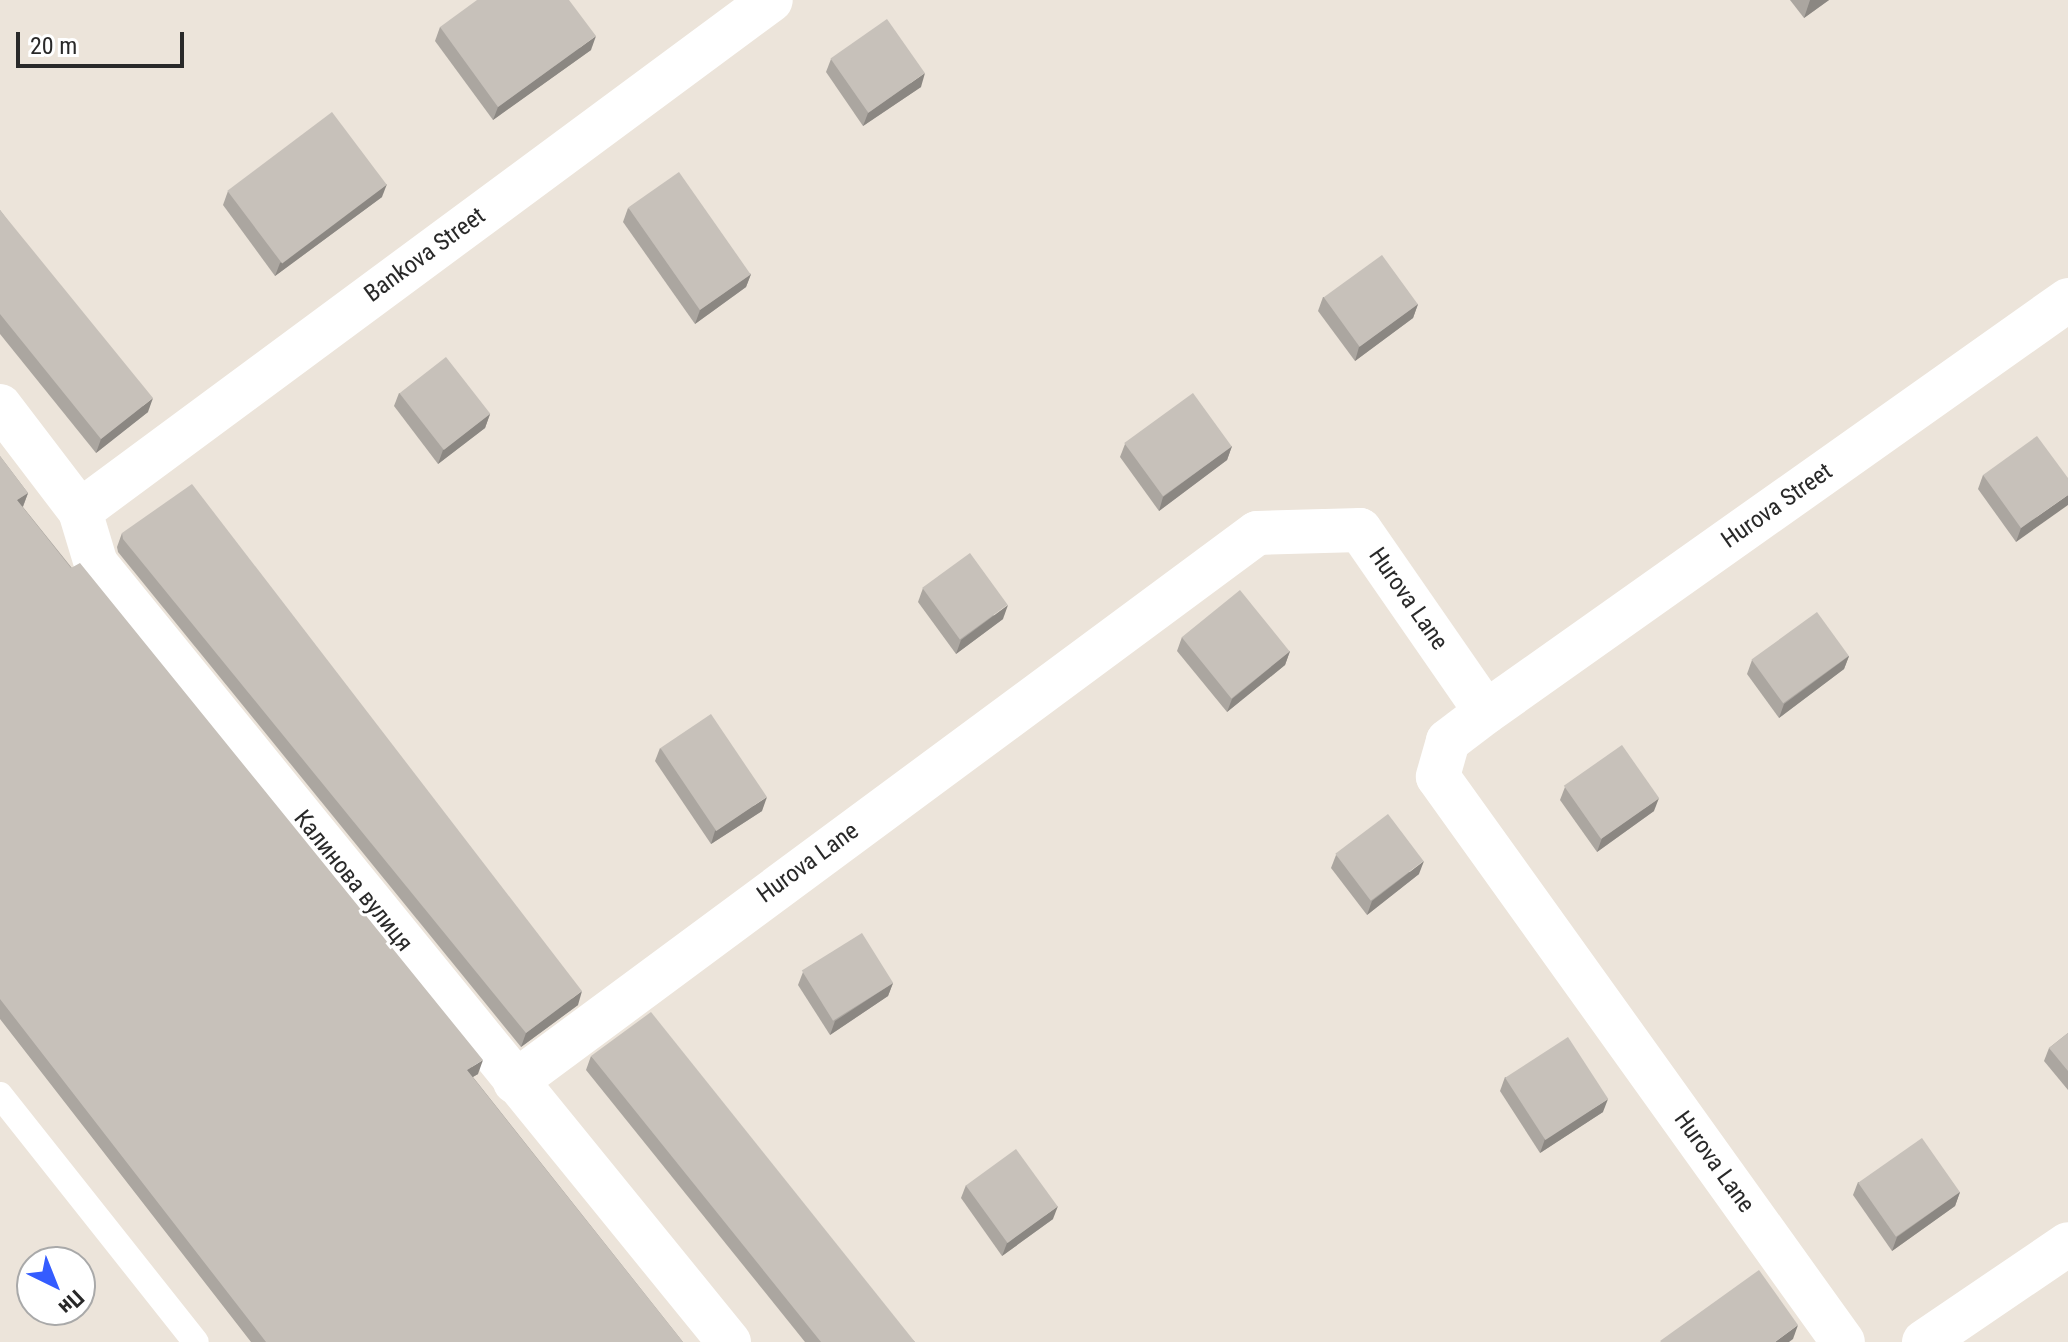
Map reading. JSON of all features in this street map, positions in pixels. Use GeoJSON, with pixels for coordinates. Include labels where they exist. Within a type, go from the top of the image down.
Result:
{"type":"FeatureCollection","features":[{"type":"Feature","properties":{"kind":"street","name":"Bankova Street"},"geometry":{"type":"LineString","coordinates":[[80,511],[771,0]]}},
{"type":"Feature","properties":{"kind":"street","name":"Hurova Street"},"geometry":{"type":"LineString","coordinates":[[1486,712],[2068,300]]}},
{"type":"Feature","properties":{"kind":"street","name":"Калинова вулиця"},"geometry":{"type":"LineString","coordinates":[[0,406],[80,511],[96,564],[729,1342]]}},
{"type":"Feature","properties":{"kind":"street","name":"Hurova Lane"},"geometry":{"type":"LineString","coordinates":[[515,1082],[1257,533],[1360,530],[1486,712],[1448,741],[1438,777],[1843,1342]]}},
{"type":"Feature","properties":{"kind":"street"},"geometry":{"type":"LineString","coordinates":[[1924,1342],[2068,1244]]}},
{"type":"Feature","properties":{"kind":"lane"},"geometry":{"type":"LineString","coordinates":[[0,1095],[196,1342]]}},
{"type":"Feature","properties":{"kind":"building"},"geometry":{"type":"Polygon","coordinates":[[[477,0],[569,0],[596,36],[498,107],[440,27],[477,0]]]}},
{"type":"Feature","properties":{"kind":"building"},"geometry":{"type":"Polygon","coordinates":[[[887,19],[925,73],[868,113],[830,59],[887,19]]]}},
{"type":"Feature","properties":{"kind":"building"},"geometry":{"type":"Polygon","coordinates":[[[332,112],[387,185],[282,264],[227,191],[332,112]]]}},
{"type":"Feature","properties":{"kind":"building"},"geometry":{"type":"Polygon","coordinates":[[[679,172],[751,274],[700,310],[628,208],[679,172]]]}},
{"type":"Feature","properties":{"kind":"building"},"geometry":{"type":"Polygon","coordinates":[[[0,210],[153,398],[101,439],[0,314],[0,210]]]}},
{"type":"Feature","properties":{"kind":"building"},"geometry":{"type":"Polygon","coordinates":[[[1382,255],[1418,304],[1360,347],[1324,297],[1382,255]]]}},
{"type":"Feature","properties":{"kind":"building"},"geometry":{"type":"Polygon","coordinates":[[[446,357],[490,414],[444,450],[400,393],[446,357]]]}},
{"type":"Feature","properties":{"kind":"building"},"geometry":{"type":"Polygon","coordinates":[[[1193,393],[1232,446],[1163,496],[1124,443],[1193,393]]]}},
{"type":"Feature","properties":{"kind":"building"},"geometry":{"type":"Polygon","coordinates":[[[2037,436],[2068,478],[2068,495],[2021,528],[1983,475],[2037,436]]]}},
{"type":"Feature","properties":{"kind":"building"},"geometry":{"type":"Polygon","coordinates":[[[0,456],[28,493],[17,500],[71,568],[80,563],[483,1060],[467,1070],[683,1342],[266,1342],[0,999],[0,456]]]}},
{"type":"Feature","properties":{"kind":"building"},"geometry":{"type":"Polygon","coordinates":[[[192,484],[582,991],[526,1033],[123,539],[122,533],[192,484]]]}},
{"type":"Feature","properties":{"kind":"building"},"geometry":{"type":"Polygon","coordinates":[[[970,553],[1008,605],[960,639],[922,588],[970,553]]]}},
{"type":"Feature","properties":{"kind":"building"},"geometry":{"type":"Polygon","coordinates":[[[1240,590],[1290,651],[1231,699],[1182,637],[1240,590]]]}},
{"type":"Feature","properties":{"kind":"building"},"geometry":{"type":"Polygon","coordinates":[[[1817,612],[1849,656],[1783,703],[1751,660],[1817,612]]]}},
{"type":"Feature","properties":{"kind":"building"},"geometry":{"type":"Polygon","coordinates":[[[711,714],[767,797],[716,831],[660,748],[711,714]]]}},
{"type":"Feature","properties":{"kind":"building"},"geometry":{"type":"Polygon","coordinates":[[[1622,745],[1659,798],[1601,839],[1564,786],[1622,745]]]}},
{"type":"Feature","properties":{"kind":"building"},"geometry":{"type":"Polygon","coordinates":[[[1388,814],[1424,861],[1371,901],[1335,854],[1388,814]]]}},
{"type":"Feature","properties":{"kind":"building"},"geometry":{"type":"Polygon","coordinates":[[[862,933],[893,983],[833,1021],[802,971],[862,933]]]}},
{"type":"Feature","properties":{"kind":"building"},"geometry":{"type":"Polygon","coordinates":[[[651,1012],[915,1342],[821,1342],[591,1056],[651,1012]]]}},
{"type":"Feature","properties":{"kind":"building"},"geometry":{"type":"Polygon","coordinates":[[[2068,1033],[2068,1071],[2049,1048],[2068,1033]]]}},
{"type":"Feature","properties":{"kind":"building"},"geometry":{"type":"Polygon","coordinates":[[[1568,1037],[1608,1099],[1545,1140],[1505,1078],[1568,1037]]]}},
{"type":"Feature","properties":{"kind":"building"},"geometry":{"type":"Polygon","coordinates":[[[1922,1138],[1960,1192],[1896,1237],[1858,1183],[1922,1138]]]}},
{"type":"Feature","properties":{"kind":"building"},"geometry":{"type":"Polygon","coordinates":[[[1016,1149],[1058,1206],[1008,1243],[966,1185],[1016,1149]]]}},
{"type":"Feature","properties":{"kind":"building"},"geometry":{"type":"Polygon","coordinates":[[[1759,1270],[1798,1325],[1775,1342],[1660,1341],[1759,1270]]]}}]}
